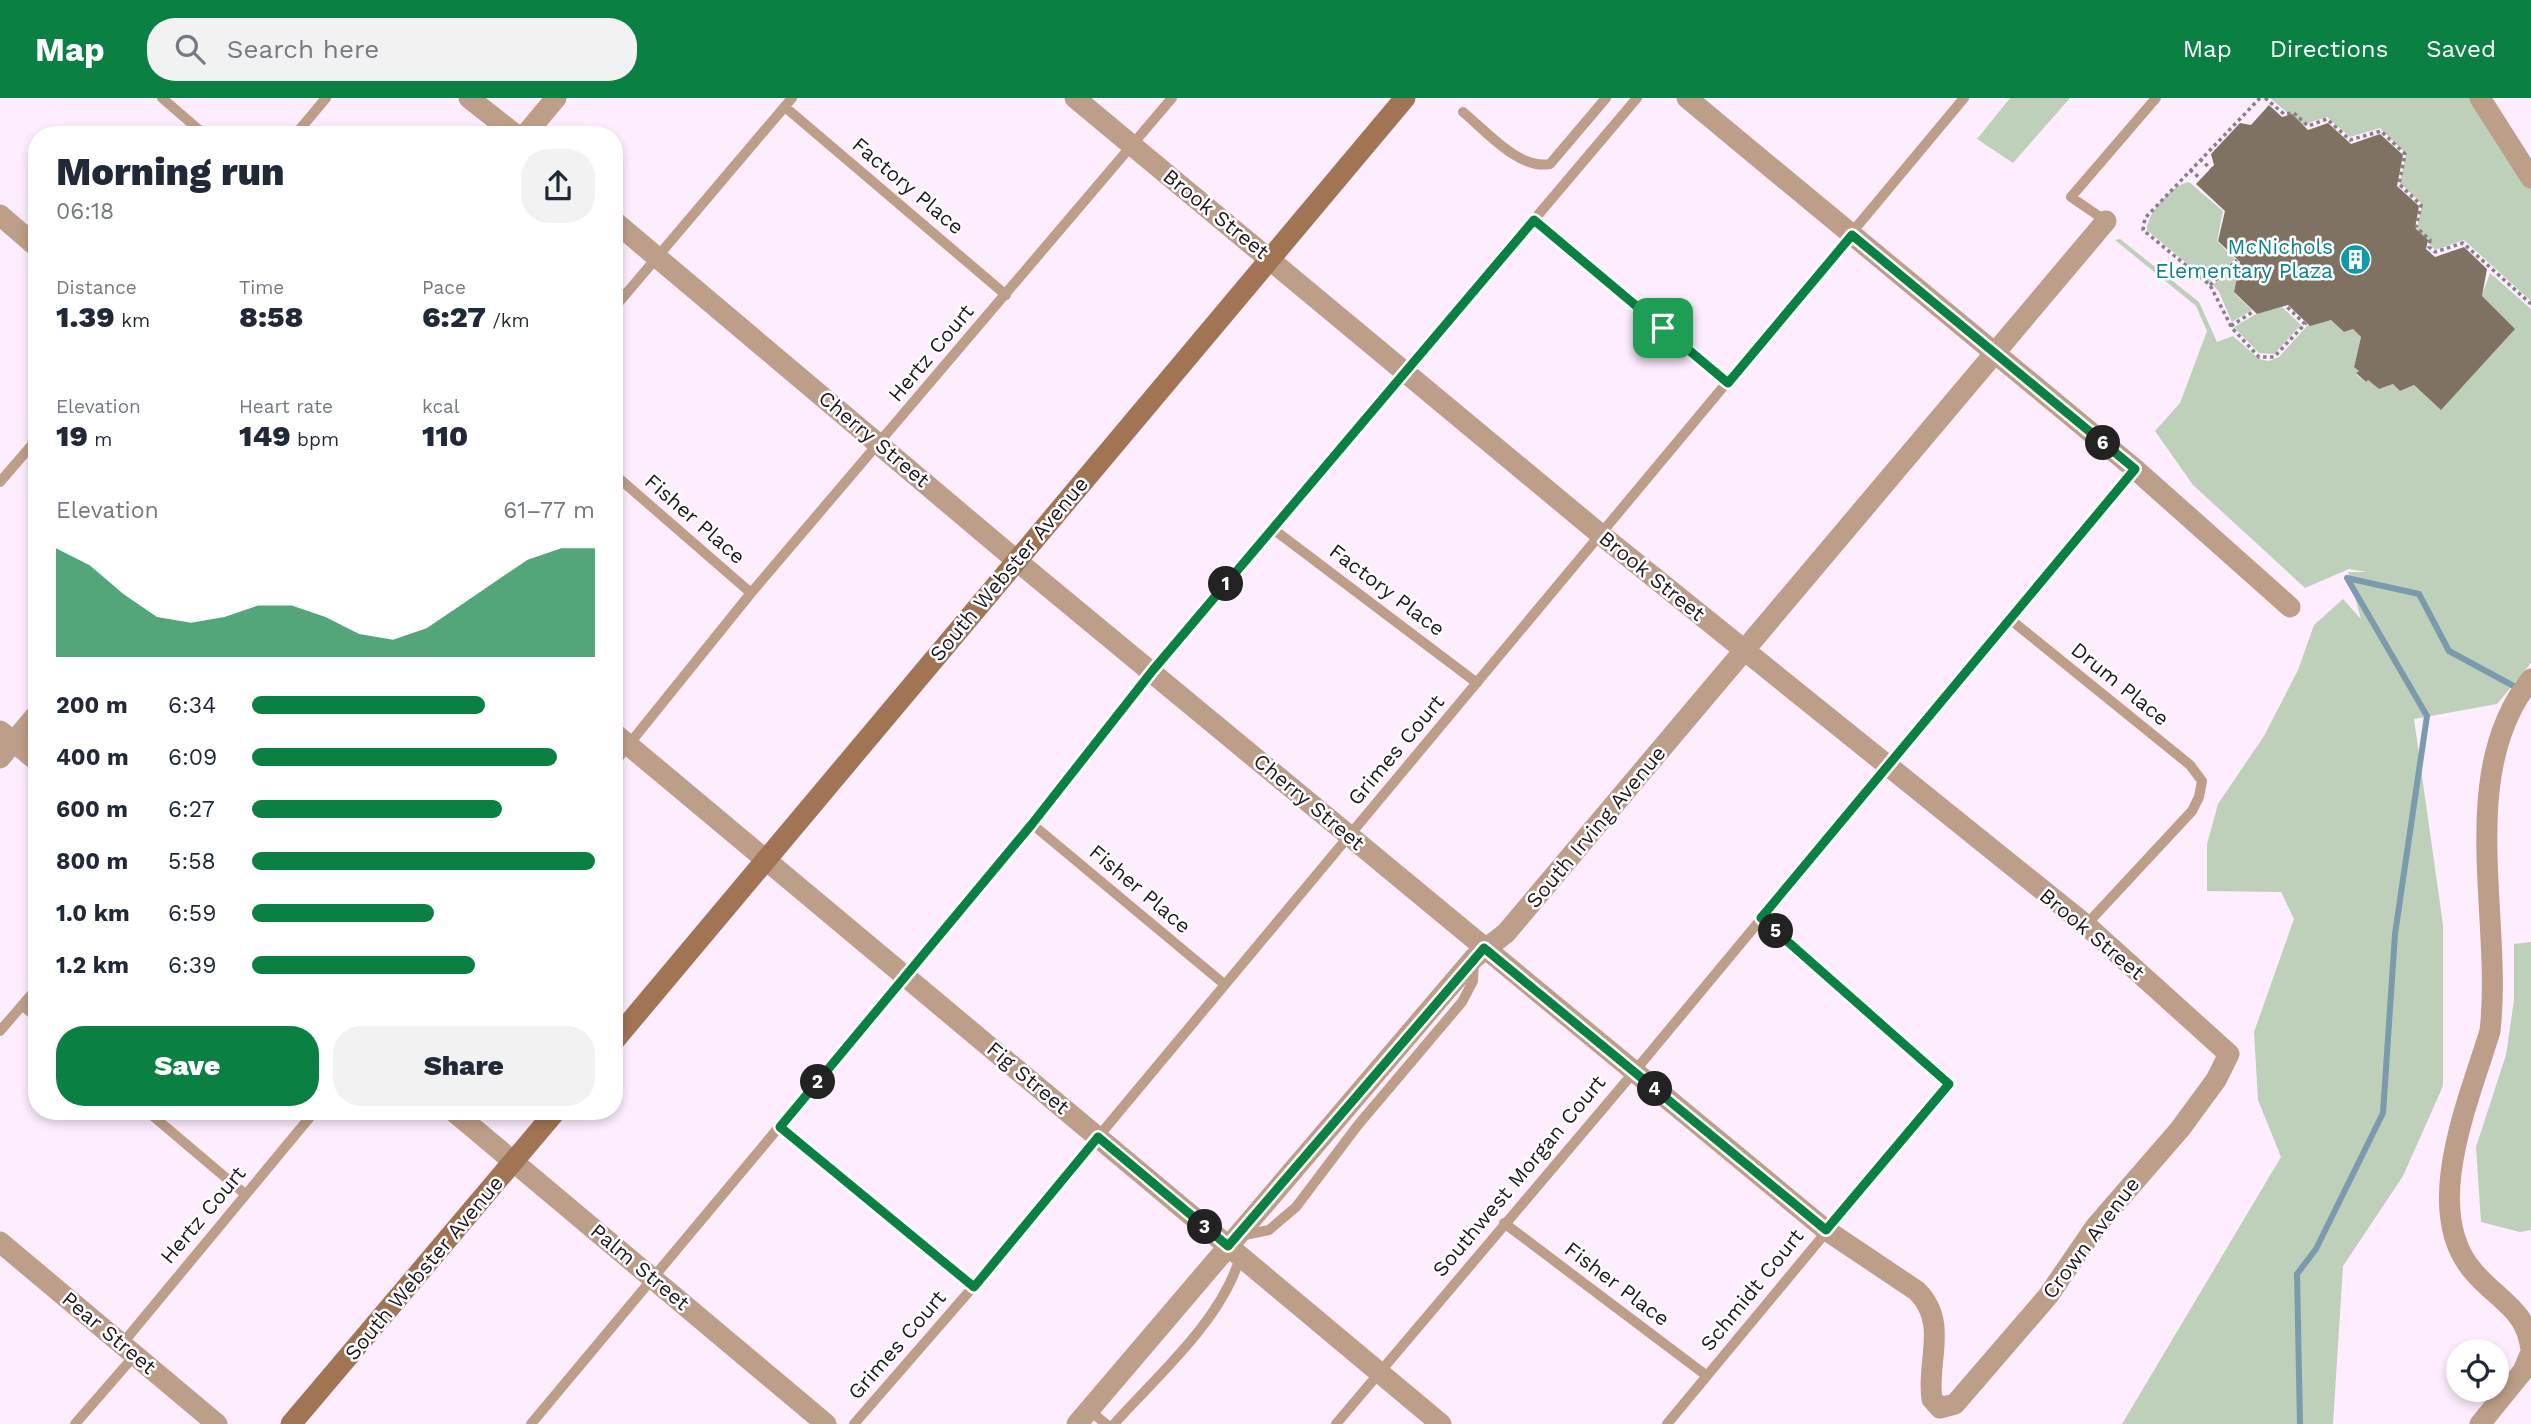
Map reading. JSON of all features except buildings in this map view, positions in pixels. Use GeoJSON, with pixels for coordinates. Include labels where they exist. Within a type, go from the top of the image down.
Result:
{"type":"FeatureCollection","features":[{"type":"Feature","properties":{"kind":"street"},"geometry":{"type":"LineString","coordinates":[[469,98],[505,126]]}},
{"type":"Feature","properties":{"kind":"street"},"geometry":{"type":"LineString","coordinates":[[533,126],[556,98]]}},
{"type":"Feature","properties":{"kind":"street","name":"Brook Street"},"geometry":{"type":"LineString","coordinates":[[1075,98],[1600,534],[1886,767],[2086,925],[2229,1054]]}},
{"type":"Feature","properties":{"kind":"street","name":"South Webster Avenue"},"geometry":{"type":"LineString","coordinates":[[623,1030],[1405,98]]}},
{"type":"Feature","properties":{"kind":"street"},"geometry":{"type":"LineString","coordinates":[[1687,98],[2135,469],[2290,607]]}},
{"type":"Feature","properties":{"kind":"street"},"geometry":{"type":"LineString","coordinates":[[2480,98],[2531,178]]}},
{"type":"Feature","properties":{"kind":"street"},"geometry":{"type":"LineString","coordinates":[[0,215],[28,239]]}},
{"type":"Feature","properties":{"kind":"street","name":"South Irving Avenue"},"geometry":{"type":"LineString","coordinates":[[1083,1417],[1234,1247],[1479,953],[1506,933],[1745,652],[1992,353],[2106,221]]}},
{"type":"Feature","properties":{"kind":"street","name":"Cherry Street"},"geometry":{"type":"LineString","coordinates":[[623,229],[1017,561],[1153,670],[1349,836],[1479,953],[1634,1072],[1826,1230],[1925,1299],[1934,1338],[1931,1391],[1935,1404],[1940,1408]]}},
{"type":"Feature","properties":{"kind":"street"},"geometry":{"type":"LineString","coordinates":[[2480,1424],[2523,1371],[2531,1351],[2524,1320],[2470,1269],[2462,1253],[2453,1225],[2449,1187],[2454,1152],[2490,1031],[2493,948],[2488,880],[2490,784],[2506,717],[2531,679]]}},
{"type":"Feature","properties":{"kind":"street"},"geometry":{"type":"LineString","coordinates":[[28,722],[4,744],[28,756]]}},
{"type":"Feature","properties":{"kind":"street","name":"Fig Street"},"geometry":{"type":"LineString","coordinates":[[623,740],[1098,1137],[1234,1247],[1441,1424]]}},
{"type":"Feature","properties":{"kind":"street","name":"Crown Avenue"},"geometry":{"type":"LineString","coordinates":[[1940,1408],[1955,1404],[1964,1395],[2048,1296],[2096,1226],[2180,1129],[2216,1080],[2229,1054]]}},
{"type":"Feature","properties":{"kind":"street","name":"Palm Street"},"geometry":{"type":"LineString","coordinates":[[464,1120],[826,1424]]}},
{"type":"Feature","properties":{"kind":"street","name":"South Webster Avenue"},"geometry":{"type":"LineString","coordinates":[[291,1424],[548,1120]]}},
{"type":"Feature","properties":{"kind":"street","name":"Pear Street"},"geometry":{"type":"LineString","coordinates":[[0,1242],[218,1424]]}},
{"type":"Feature","properties":{"kind":"lane"},"geometry":{"type":"LineString","coordinates":[[162,98],[195,126]]}},
{"type":"Feature","properties":{"kind":"lane"},"geometry":{"type":"LineString","coordinates":[[303,126],[326,98]]}},
{"type":"Feature","properties":{"kind":"lane","name":"Hertz Court"},"geometry":{"type":"LineString","coordinates":[[623,738],[880,443],[1172,98]]}},
{"type":"Feature","properties":{"kind":"lane"},"geometry":{"type":"LineString","coordinates":[[1463,112],[1522,160],[1540,166],[1550,164],[1606,98]]}},
{"type":"Feature","properties":{"kind":"lane"},"geometry":{"type":"LineString","coordinates":[[531,1424],[1032,824],[1153,670],[1637,98]]}},
{"type":"Feature","properties":{"kind":"lane","name":"Grimes Court"},"geometry":{"type":"LineString","coordinates":[[854,1424],[974,1287],[1964,98]]}},
{"type":"Feature","properties":{"kind":"lane"},"geometry":{"type":"LineString","coordinates":[[2106,221],[2071,197],[2156,98]]}},
{"type":"Feature","properties":{"kind":"lane"},"geometry":{"type":"LineString","coordinates":[[623,298],[789,103]]}},
{"type":"Feature","properties":{"kind":"lane","name":"Factory Place"},"geometry":{"type":"LineString","coordinates":[[789,103],[1006,295]]}},
{"type":"Feature","properties":{"kind":"lane"},"geometry":{"type":"LineString","coordinates":[[1534,220],[1728,383]]}},
{"type":"Feature","properties":{"kind":"lane"},"geometry":{"type":"LineString","coordinates":[[1,477],[28,448]]}},
{"type":"Feature","properties":{"kind":"lane","name":"Southwest Morgan Court"},"geometry":{"type":"LineString","coordinates":[[1336,1424],[1634,1072],[2135,469]]}},
{"type":"Feature","properties":{"kind":"lane","name":"Fisher Place"},"geometry":{"type":"LineString","coordinates":[[623,482],[751,593]]}},
{"type":"Feature","properties":{"kind":"lane","name":"Factory Place"},"geometry":{"type":"LineString","coordinates":[[1273,529],[1477,683]]}},
{"type":"Feature","properties":{"kind":"lane","name":"Drum Place"},"geometry":{"type":"LineString","coordinates":[[2011,620],[2190,765],[2202,781],[2199,797],[2192,811],[2086,925]]}},
{"type":"Feature","properties":{"kind":"lane","name":"Fisher Place"},"geometry":{"type":"LineString","coordinates":[[1032,824],[1224,984]]}},
{"type":"Feature","properties":{"kind":"lane","name":"Schmidt Court"},"geometry":{"type":"LineString","coordinates":[[1667,1424],[1949,1084],[1761,918]]}},
{"type":"Feature","properties":{"kind":"lane"},"geometry":{"type":"LineString","coordinates":[[0,1031],[28,998]]}},
{"type":"Feature","properties":{"kind":"lane"},"geometry":{"type":"LineString","coordinates":[[22,1005],[28,1010]]}},
{"type":"Feature","properties":{"kind":"lane"},"geometry":{"type":"LineString","coordinates":[[158,1120],[245,1194]]}},
{"type":"Feature","properties":{"kind":"lane","name":"Hertz Court"},"geometry":{"type":"LineString","coordinates":[[75,1424],[245,1194],[307,1120]]}},
{"type":"Feature","properties":{"kind":"lane"},"geometry":{"type":"LineString","coordinates":[[780,1127],[974,1287]]}},
{"type":"Feature","properties":{"kind":"lane","name":"Fisher Place"},"geometry":{"type":"LineString","coordinates":[[1504,1223],[1707,1376]]}},
{"type":"Feature","properties":{"kind":"lane"},"geometry":{"type":"LineString","coordinates":[[1114,1424],[1175,1358],[1223,1298],[1234,1247]]}},
{"type":"Feature","properties":{"kind":"lane"},"geometry":{"type":"LineString","coordinates":[[1083,1417],[1105,1424]]}},
{"type":"Feature","properties":{"kind":"path"},"geometry":{"type":"LineString","coordinates":[[2260,98],[2145,218],[2143,230],[2210,285],[2231,326],[2259,357],[2274,357],[2305,324],[2286,306]]}},
{"type":"Feature","properties":{"kind":"path"},"geometry":{"type":"LineString","coordinates":[[2265,98],[2284,114],[2294,113],[2308,126],[2327,119],[2350,140],[2381,131],[2405,154],[2399,184],[2421,205],[2416,227],[2430,240],[2429,247],[2435,252],[2463,243],[2531,304]]}},
{"type":"Feature","properties":{"kind":"path"},"geometry":{"type":"LineString","coordinates":[[2200,159],[2211,169]]}},
{"type":"Feature","properties":{"kind":"path"},"geometry":{"type":"LineString","coordinates":[[2190,170],[2201,179]]}},
{"type":"Feature","properties":{"kind":"path"},"geometry":{"type":"LineString","coordinates":[[2210,285],[2237,260]]}},
{"type":"Feature","properties":{"kind":"path"},"geometry":{"type":"LineString","coordinates":[[2231,326],[2254,311]]}},
{"type":"Feature","properties":{"kind":"green space"},"geometry":{"type":"Polygon","coordinates":[[[2010,98],[2070,98],[2013,163],[1977,139],[2010,98]]]}},
{"type":"Feature","properties":{"kind":"green space"},"geometry":{"type":"Polygon","coordinates":[[[2270,98],[2476,98],[2531,185],[2531,301],[2464,240],[2435,250],[2417,230],[2422,204],[2400,183],[2406,154],[2380,128],[2350,137],[2327,117],[2302,125],[2270,98]]]}},
{"type":"Feature","properties":{"kind":"green space"},"geometry":{"type":"Polygon","coordinates":[[[2189,182],[2223,211],[2217,241],[2235,259],[2209,282],[2147,230],[2151,216],[2162,200],[2176,188],[2189,182]]]}},
{"type":"Feature","properties":{"kind":"green space"},"geometry":{"type":"Polygon","coordinates":[[[2120,239],[2199,302],[2217,342],[2233,336],[2259,359],[2269,361],[2279,357],[2308,325],[2331,320],[2344,332],[2353,329],[2361,337],[2354,366],[2359,371],[2356,374],[2365,382],[2368,380],[2379,389],[2393,384],[2400,391],[2414,385],[2441,410],[2490,273],[2531,309],[2531,663],[2497,704],[2414,719],[2443,925],[2443,1086],[2403,1176],[2343,1266],[2333,1424],[2122,1424],[2281,1157],[2258,1100],[2254,1032],[2294,919],[2281,892],[2207,891],[2207,844],[2218,804],[2264,736],[2298,670],[2314,625],[2343,599],[2361,619],[2348,572],[2367,572],[2349,569],[2305,588],[2193,485],[2155,431],[2180,403],[2207,331],[2196,306],[2115,240],[2120,239]]]}},
{"type":"Feature","properties":{"kind":"green space"},"geometry":{"type":"Polygon","coordinates":[[[2239,262],[2234,293],[2252,310],[2232,322],[2219,292],[2213,285],[2239,262]]]}},
{"type":"Feature","properties":{"kind":"green space"},"geometry":{"type":"Polygon","coordinates":[[[2282,307],[2301,325],[2274,354],[2259,353],[2234,327],[2256,314],[2282,307]]]}},
{"type":"Feature","properties":{"kind":"green space"},"geometry":{"type":"Polygon","coordinates":[[[2531,942],[2531,1230],[2520,1232],[2481,1222],[2476,1147],[2506,1055],[2514,1000],[2514,944],[2531,942]]]}},
{"type":"Feature","properties":{"kind":"waterway"},"geometry":{"type":"LineString","coordinates":[[2347,578],[2419,594],[2449,651],[2521,690]]}},
{"type":"Feature","properties":{"kind":"waterway"},"geometry":{"type":"LineString","coordinates":[[2300,1424],[2297,1274],[2316,1249],[2383,1113],[2395,934],[2427,716],[2347,578]]}},
{"type":"Feature","properties":{"kind":"place","name":"McNichols Elementary Plaza"},"geometry":{"type":"Point","coordinates":[2356,259]}},
{"type":"Feature","properties":{"kind":"route"},"geometry":{"type":"LineString","coordinates":[[1534,220],[1663,328],[1728,383],[1852,235],[2135,469],[1761,918],[1949,1084],[1826,1230],[1484,948],[1228,1246],[1098,1137],[974,1287],[780,1127],[1032,824],[1153,670],[1534,220]]}}]}
